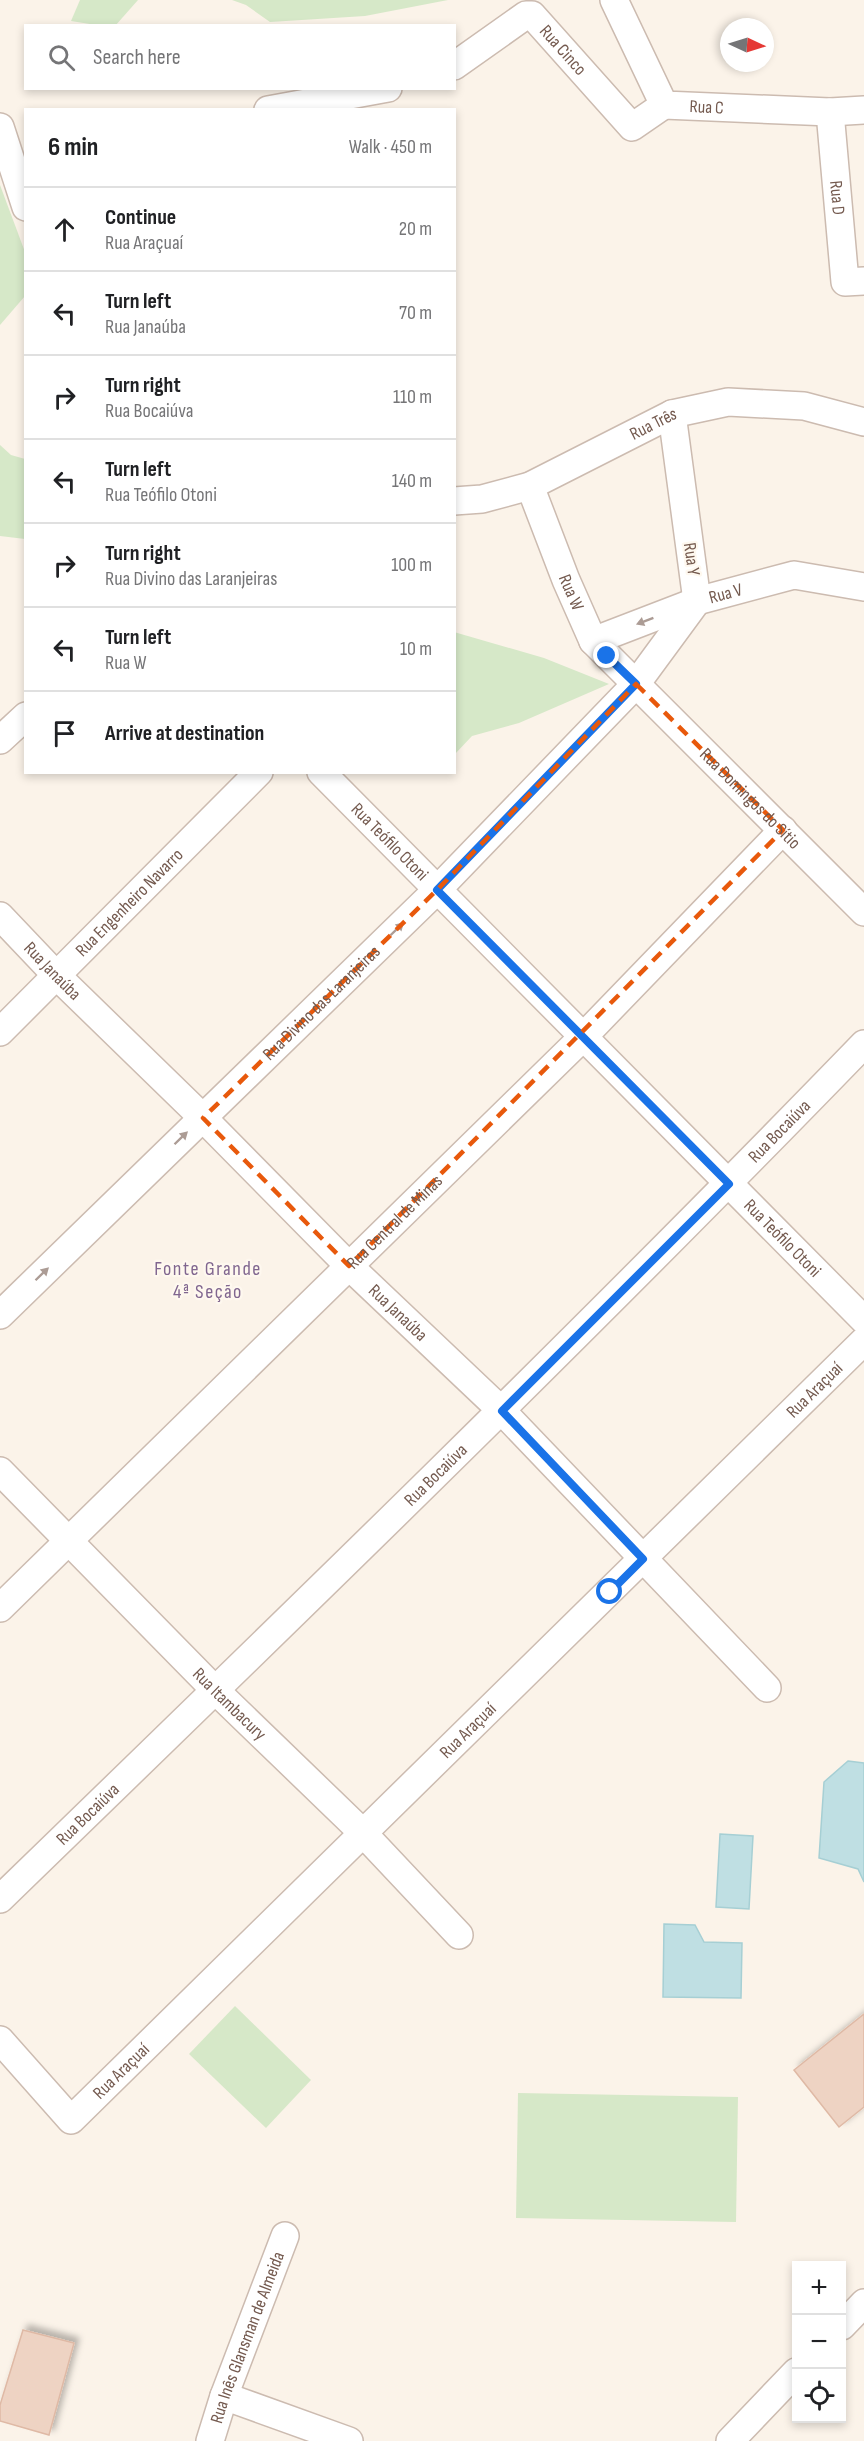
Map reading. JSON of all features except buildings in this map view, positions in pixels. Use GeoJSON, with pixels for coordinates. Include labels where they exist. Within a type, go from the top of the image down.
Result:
{"type":"FeatureCollection","features":[{"type":"Feature","properties":{"kind":"street","name":"Rua C"},"geometry":{"type":"LineString","coordinates":[[614,0],[664,105],[830,112],[864,110]]}},
{"type":"Feature","properties":{"kind":"street","name":"Rua Cinco"},"geometry":{"type":"LineString","coordinates":[[456,65],[526,15],[532,15],[632,127],[664,105]]}},
{"type":"Feature","properties":{"kind":"street"},"geometry":{"type":"LineString","coordinates":[[279,108],[377,90]]}},
{"type":"Feature","properties":{"kind":"street","name":"Rua D"},"geometry":{"type":"LineString","coordinates":[[830,112],[855,282]]}},
{"type":"Feature","properties":{"kind":"street"},"geometry":{"type":"LineString","coordinates":[[0,127],[17,153],[24,195]]}},
{"type":"Feature","properties":{"kind":"street","name":"Rua Três"},"geometry":{"type":"LineString","coordinates":[[456,501],[482,499],[530,486],[672,414],[728,402],[804,406],[864,422]]}},
{"type":"Feature","properties":{"kind":"street","name":"Rua Y"},"geometry":{"type":"LineString","coordinates":[[636,684],[697,601],[672,414]]}},
{"type":"Feature","properties":{"kind":"street","name":"Rua W"},"geometry":{"type":"LineString","coordinates":[[530,486],[566,580],[593,641],[636,684]]}},
{"type":"Feature","properties":{"kind":"street","name":"Rua V"},"geometry":{"type":"LineString","coordinates":[[593,641],[697,601],[794,575],[864,587]]}},
{"type":"Feature","properties":{"kind":"street","name":"Rua Domingos do Sítio"},"geometry":{"type":"LineString","coordinates":[[636,684],[864,912]]}},
{"type":"Feature","properties":{"kind":"street","name":"Rua Divino das Laranjeiras"},"geometry":{"type":"LineString","coordinates":[[0,1315],[437,890],[636,684]]}},
{"type":"Feature","properties":{"kind":"street"},"geometry":{"type":"LineString","coordinates":[[0,740],[24,718]]}},
{"type":"Feature","properties":{"kind":"street","name":"Rua Engenheiro Navarro"},"geometry":{"type":"LineString","coordinates":[[0,1032],[257,774]]}},
{"type":"Feature","properties":{"kind":"street","name":"Rua Teófilo Otoni"},"geometry":{"type":"LineString","coordinates":[[323,774],[864,1320]]}},
{"type":"Feature","properties":{"kind":"street","name":"Rua Central de Minas"},"geometry":{"type":"LineString","coordinates":[[0,1608],[583,1037],[783,830]]}},
{"type":"Feature","properties":{"kind":"street","name":"Rua Janaúba"},"geometry":{"type":"LineString","coordinates":[[0,916],[57,976],[203,1118],[349,1266],[502,1411],[766,1688]]}},
{"type":"Feature","properties":{"kind":"street","name":"Rua Bocaiúva"},"geometry":{"type":"LineString","coordinates":[[0,1899],[502,1411],[729,1184],[864,1044]]}},
{"type":"Feature","properties":{"kind":"street","name":"Rua Araçuaí"},"geometry":{"type":"LineString","coordinates":[[0,2040],[71,2120],[864,1341]]}},
{"type":"Feature","properties":{"kind":"street","name":"Rua Itambacury"},"geometry":{"type":"LineString","coordinates":[[0,1471],[216,1690],[362,1832],[459,1935]]}},
{"type":"Feature","properties":{"kind":"street","name":"Rua Inês Glansman de Almeida"},"geometry":{"type":"LineString","coordinates":[[210,2441],[224,2396],[285,2236]]}},
{"type":"Feature","properties":{"kind":"street"},"geometry":{"type":"LineString","coordinates":[[846,2322],[864,2303]]}},
{"type":"Feature","properties":{"kind":"street"},"geometry":{"type":"LineString","coordinates":[[730,2441],[792,2376]]}},
{"type":"Feature","properties":{"kind":"street"},"geometry":{"type":"LineString","coordinates":[[224,2396],[349,2441]]}},
{"type":"Feature","properties":{"kind":"highlighted area"},"geometry":{"type":"Polygon","coordinates":[[[636,684],[783,830],[349,1266],[203,1118],[437,890],[636,684]]]}},
{"type":"Feature","properties":{"kind":"green space"},"geometry":{"type":"Polygon","coordinates":[[[80,0],[138,0],[117,24],[71,21],[80,0]]]}},
{"type":"Feature","properties":{"kind":"green space"},"geometry":{"type":"Polygon","coordinates":[[[232,0],[448,0],[365,16],[270,22],[246,5],[232,0]]]}},
{"type":"Feature","properties":{"kind":"green space"},"geometry":{"type":"Polygon","coordinates":[[[0,185],[24,249],[24,297],[0,325],[0,185]]]}},
{"type":"Feature","properties":{"kind":"green space"},"geometry":{"type":"Polygon","coordinates":[[[0,445],[11,455],[24,459],[24,539],[0,536],[0,445]]]}},
{"type":"Feature","properties":{"kind":"green space"},"geometry":{"type":"Polygon","coordinates":[[[456,633],[544,658],[609,684],[519,723],[472,736],[456,753],[456,633]]]}},
{"type":"Feature","properties":{"kind":"green space"},"geometry":{"type":"Polygon","coordinates":[[[235,2006],[311,2080],[266,2128],[189,2054],[235,2006]]]}},
{"type":"Feature","properties":{"kind":"green space"},"geometry":{"type":"Polygon","coordinates":[[[518,2093],[738,2097],[736,2222],[516,2218],[518,2093]]]}},
{"type":"Feature","properties":{"kind":"water"},"geometry":{"type":"Polygon","coordinates":[[[848,1761],[864,1763],[864,1882],[858,1869],[819,1858],[824,1782],[848,1761]]]}},
{"type":"Feature","properties":{"kind":"water"},"geometry":{"type":"Polygon","coordinates":[[[720,1834],[753,1836],[749,1909],[716,1907],[720,1834]]]}},
{"type":"Feature","properties":{"kind":"water"},"geometry":{"type":"Polygon","coordinates":[[[664,1924],[695,1925],[704,1942],[742,1943],[741,1998],[663,1997],[664,1924]]]}},
{"type":"Feature","properties":{"kind":"district","name":"Fonte Grande 4ª Seção"},"geometry":{"type":"Point","coordinates":[208,1280]}},
{"type":"Feature","properties":{"kind":"route"},"geometry":{"type":"LineString","coordinates":[[607,656],[636,684],[437,890],[729,1184],[502,1411],[643,1559],[610,1592]]}}]}
